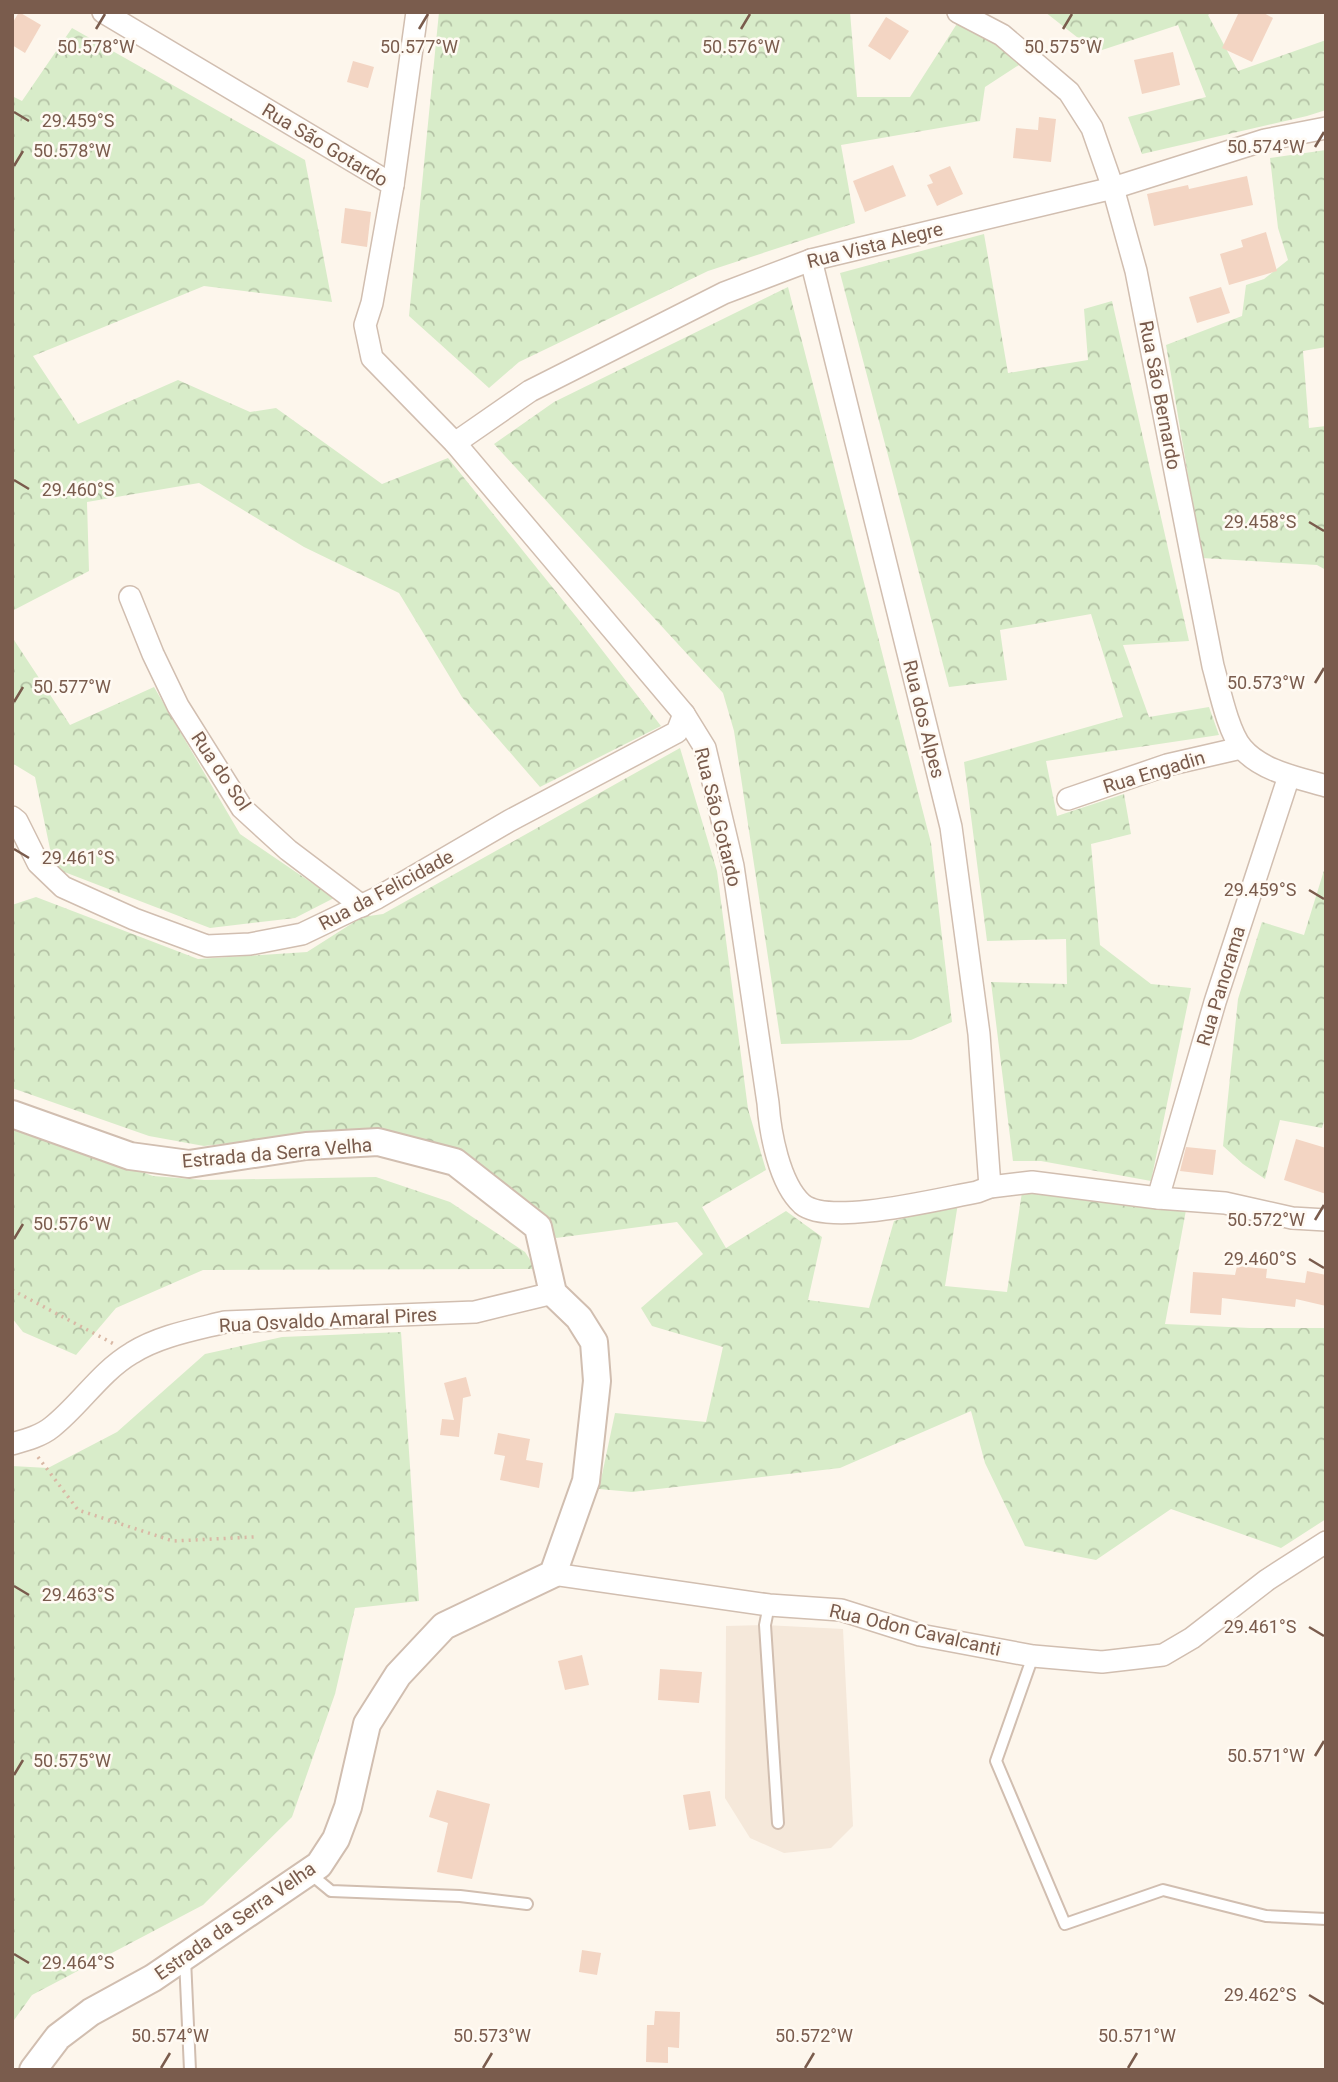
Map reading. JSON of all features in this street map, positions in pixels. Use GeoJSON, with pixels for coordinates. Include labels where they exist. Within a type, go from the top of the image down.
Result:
{"type":"FeatureCollection","features":[{"type":"Feature","properties":{"kind":"street","name":"Rua São Gotardo"},"geometry":{"type":"LineString","coordinates":[[103,12],[393,185],[372,303],[365,325],[372,358],[455,443],[684,714],[705,748],[733,866],[768,1103],[769,1127],[778,1161],[793,1192],[803,1205],[815,1209],[855,1212],[1032,1182],[1158,1198],[1225,1203],[1292,1217],[1326,1220]]}},
{"type":"Feature","properties":{"kind":"street"},"geometry":{"type":"LineString","coordinates":[[393,185],[417,12]]}},
{"type":"Feature","properties":{"kind":"street","name":"Rua São Bernardo"},"geometry":{"type":"LineString","coordinates":[[958,12],[1002,36],[1069,92],[1092,128],[1113,188],[1136,271],[1213,666],[1224,706],[1241,748]]}},
{"type":"Feature","properties":{"kind":"street","name":"Rua Vista Alegre"},"geometry":{"type":"LineString","coordinates":[[455,443],[530,391],[724,293],[811,260],[1113,188],[1265,140],[1326,128]]}},
{"type":"Feature","properties":{"kind":"street","name":"Rua dos Alpes"},"geometry":{"type":"LineString","coordinates":[[811,260],[951,827],[979,1034],[990,1187]]}},
{"type":"Feature","properties":{"kind":"street","name":"Rua do Sol"},"geometry":{"type":"LineString","coordinates":[[130,597],[152,654],[178,706],[242,808],[288,850],[362,906]]}},
{"type":"Feature","properties":{"kind":"street","name":"Rua da Felicidade"},"geometry":{"type":"LineString","coordinates":[[12,817],[17,821],[38,863],[63,887],[134,919],[207,946],[250,944],[302,934],[362,906],[509,821],[677,732],[684,714]]}},
{"type":"Feature","properties":{"kind":"street"},"geometry":{"type":"LineString","coordinates":[[1241,748],[1260,762],[1289,775],[1326,786]]}},
{"type":"Feature","properties":{"kind":"street","name":"Rua Engadin"},"geometry":{"type":"LineString","coordinates":[[1068,799],[1167,765],[1241,748]]}},
{"type":"Feature","properties":{"kind":"street","name":"Rua Panorama"},"geometry":{"type":"LineString","coordinates":[[1158,1198],[1215,1002],[1289,775]]}},
{"type":"Feature","properties":{"kind":"street","name":"Estrada da Serra Velha"},"geometry":{"type":"LineString","coordinates":[[12,1114],[130,1156],[189,1164],[306,1146],[378,1142],[455,1162],[538,1227],[553,1293]]}},
{"type":"Feature","properties":{"kind":"street"},"geometry":{"type":"LineString","coordinates":[[553,1293],[579,1318],[594,1342],[597,1381],[586,1481],[554,1574]]}},
{"type":"Feature","properties":{"kind":"street","name":"Rua Osvaldo Amaral Pires"},"geometry":{"type":"LineString","coordinates":[[12,1444],[33,1438],[52,1428],[80,1398],[131,1353],[159,1340],[225,1322],[475,1312],[553,1293]]}},
{"type":"Feature","properties":{"kind":"street","name":"Rua Odon Cavalcanti"},"geometry":{"type":"LineString","coordinates":[[554,1574],[769,1605],[841,1610],[920,1635],[1033,1657],[1102,1662],[1163,1655],[1192,1638],[1267,1580],[1326,1542]]}},
{"type":"Feature","properties":{"kind":"street","name":"Estrada da Serra Velha"},"geometry":{"type":"LineString","coordinates":[[33,2070],[58,2036],[80,2020],[153,1978],[319,1865],[336,1839],[348,1807],[367,1724],[398,1675],[444,1626],[554,1574]]}},
{"type":"Feature","properties":{"kind":"lane"},"geometry":{"type":"LineString","coordinates":[[769,1605],[765,1625],[778,1823]]}},
{"type":"Feature","properties":{"kind":"lane"},"geometry":{"type":"LineString","coordinates":[[1033,1657],[996,1761],[1065,1924],[1163,1889],[1266,1916],[1326,1919]]}},
{"type":"Feature","properties":{"kind":"lane"},"geometry":{"type":"LineString","coordinates":[[308,1872],[331,1891],[460,1896],[527,1903]]}},
{"type":"Feature","properties":{"kind":"lane"},"geometry":{"type":"LineString","coordinates":[[185,1956],[190,2070]]}},
{"type":"Feature","properties":{"kind":"path"},"geometry":{"type":"LineString","coordinates":[[12,1290],[131,1353]]}},
{"type":"Feature","properties":{"kind":"path"},"geometry":{"type":"LineString","coordinates":[[33,1438],[30,1447],[78,1510],[173,1541],[254,1537]]}},
{"type":"Feature","properties":{"kind":"shaded area"},"geometry":{"type":"Polygon","coordinates":[[[726,1626],[843,1629],[853,1826],[831,1848],[784,1853],[750,1838],[725,1798],[726,1626]]]}},
{"type":"Feature","properties":{"kind":"green space"},"geometry":{"type":"Polygon","coordinates":[[[439,12],[850,12],[857,97],[910,97],[960,19],[1022,63],[985,87],[980,121],[841,145],[855,223],[708,271],[519,362],[489,388],[409,316],[439,12]]]}},
{"type":"Feature","properties":{"kind":"green space"},"geometry":{"type":"Polygon","coordinates":[[[1045,12],[1212,12],[1208,15],[1238,71],[1326,40],[1326,110],[1142,154],[1128,117],[1206,97],[1178,25],[1096,52],[1045,12]]]}},
{"type":"Feature","properties":{"kind":"green space"},"geometry":{"type":"Polygon","coordinates":[[[72,28],[305,160],[332,302],[204,286],[33,356],[78,424],[178,380],[250,412],[276,408],[382,484],[448,458],[661,726],[540,787],[462,697],[399,593],[304,547],[199,483],[87,502],[89,571],[12,611],[12,96],[22,101],[72,28]]]}},
{"type":"Feature","properties":{"kind":"green space"},"geometry":{"type":"Polygon","coordinates":[[[1326,150],[1326,347],[1303,351],[1309,428],[1326,426],[1326,570],[1317,565],[1202,558],[1166,345],[1242,316],[1246,285],[1264,279],[1288,260],[1278,228],[1270,158],[1326,150]]]}},
{"type":"Feature","properties":{"kind":"green space"},"geometry":{"type":"Polygon","coordinates":[[[984,234],[1008,373],[1088,360],[1084,309],[1112,301],[1189,641],[1123,645],[1149,717],[1209,707],[1219,735],[1046,761],[1057,816],[1124,794],[1131,834],[1091,844],[1100,945],[1151,984],[1191,988],[1151,1181],[1041,1161],[1013,1161],[991,982],[1067,984],[1066,939],[987,941],[964,762],[1123,717],[1091,614],[1000,630],[1007,680],[949,687],[840,273],[984,234]]]}},
{"type":"Feature","properties":{"kind":"green space"},"geometry":{"type":"Polygon","coordinates":[[[788,287],[931,843],[952,1022],[911,1040],[781,1044],[734,731],[723,693],[494,444],[554,402],[788,287]]]}},
{"type":"Feature","properties":{"kind":"green space"},"geometry":{"type":"Polygon","coordinates":[[[12,637],[70,725],[154,687],[240,834],[334,898],[295,918],[210,928],[54,868],[35,777],[12,763],[12,637]]]}},
{"type":"Feature","properties":{"kind":"green space"},"geometry":{"type":"Polygon","coordinates":[[[680,748],[717,871],[748,1109],[766,1170],[702,1207],[726,1248],[786,1211],[822,1237],[808,1300],[869,1308],[894,1221],[958,1203],[945,1286],[1007,1292],[1022,1192],[1186,1210],[1165,1324],[1326,1328],[1326,1519],[1281,1548],[1171,1509],[1096,1560],[1025,1546],[985,1463],[971,1411],[840,1468],[632,1492],[599,1489],[615,1413],[706,1422],[723,1347],[652,1326],[641,1308],[703,1254],[677,1222],[556,1238],[546,1223],[460,1154],[301,1135],[204,1146],[149,1136],[12,1088],[12,905],[36,897],[198,959],[307,952],[362,917],[383,914],[680,748]]]}},
{"type":"Feature","properties":{"kind":"green space"},"geometry":{"type":"Polygon","coordinates":[[[1326,864],[1326,1114],[1322,1128],[1280,1120],[1265,1179],[1223,1146],[1238,999],[1262,922],[1304,935],[1326,864]]]}},
{"type":"Feature","properties":{"kind":"green space"},"geometry":{"type":"Polygon","coordinates":[[[12,1125],[153,1176],[204,1180],[376,1177],[450,1202],[525,1252],[536,1269],[203,1270],[116,1308],[76,1355],[23,1332],[12,1318],[12,1125]]]}},
{"type":"Feature","properties":{"kind":"green space"},"geometry":{"type":"Polygon","coordinates":[[[401,1332],[419,1601],[355,1608],[335,1694],[292,1817],[203,1905],[32,1995],[12,2023],[12,1466],[48,1468],[117,1432],[205,1354],[282,1337],[401,1332]]]}},
{"type":"Feature","properties":{"kind":"building"},"geometry":{"type":"Polygon","coordinates":[[[19,12],[41,25],[25,53],[12,45],[12,24],[19,12]]]}},
{"type":"Feature","properties":{"kind":"building"},"geometry":{"type":"Polygon","coordinates":[[[1239,12],[1262,12],[1273,18],[1252,62],[1222,48],[1239,12]]]}},
{"type":"Feature","properties":{"kind":"building"},"geometry":{"type":"Polygon","coordinates":[[[886,17],[909,31],[890,60],[868,46],[886,17]]]}},
{"type":"Feature","properties":{"kind":"building"},"geometry":{"type":"Polygon","coordinates":[[[1173,52],[1180,85],[1142,94],[1134,60],[1173,52]]]}},
{"type":"Feature","properties":{"kind":"building"},"geometry":{"type":"Polygon","coordinates":[[[353,61],[374,67],[368,88],[347,82],[353,61]]]}},
{"type":"Feature","properties":{"kind":"building"},"geometry":{"type":"Polygon","coordinates":[[[1039,117],[1056,119],[1051,162],[1013,158],[1016,128],[1038,130],[1039,117]]]}},
{"type":"Feature","properties":{"kind":"building"},"geometry":{"type":"Polygon","coordinates":[[[893,165],[906,196],[865,212],[853,181],[893,165]]]}},
{"type":"Feature","properties":{"kind":"building"},"geometry":{"type":"Polygon","coordinates":[[[950,166],[963,194],[937,206],[927,185],[933,183],[929,175],[950,166]]]}},
{"type":"Feature","properties":{"kind":"building"},"geometry":{"type":"Polygon","coordinates":[[[1247,176],[1253,205],[1154,226],[1147,194],[1188,185],[1189,189],[1247,176]]]}},
{"type":"Feature","properties":{"kind":"building"},"geometry":{"type":"Polygon","coordinates":[[[345,208],[371,212],[367,247],[341,243],[345,208]]]}},
{"type":"Feature","properties":{"kind":"building"},"geometry":{"type":"Polygon","coordinates":[[[1266,232],[1277,271],[1229,285],[1220,254],[1243,247],[1241,240],[1266,232]]]}},
{"type":"Feature","properties":{"kind":"building"},"geometry":{"type":"Polygon","coordinates":[[[1221,287],[1230,313],[1197,323],[1189,297],[1221,287]]]}},
{"type":"Feature","properties":{"kind":"building"},"geometry":{"type":"Polygon","coordinates":[[[1296,1139],[1326,1148],[1326,1194],[1284,1180],[1296,1139]]]}},
{"type":"Feature","properties":{"kind":"building"},"geometry":{"type":"Polygon","coordinates":[[[1186,1147],[1216,1150],[1213,1175],[1180,1171],[1186,1147]]]}},
{"type":"Feature","properties":{"kind":"building"},"geometry":{"type":"Polygon","coordinates":[[[1237,1266],[1267,1269],[1266,1278],[1305,1283],[1307,1271],[1326,1275],[1326,1306],[1296,1299],[1295,1307],[1222,1298],[1221,1315],[1190,1313],[1193,1272],[1235,1275],[1237,1266]]]}},
{"type":"Feature","properties":{"kind":"building"},"geometry":{"type":"Polygon","coordinates":[[[466,1377],[471,1396],[463,1398],[459,1437],[440,1435],[442,1419],[454,1420],[444,1383],[466,1377]]]}},
{"type":"Feature","properties":{"kind":"building"},"geometry":{"type":"Polygon","coordinates":[[[498,1433],[530,1439],[526,1460],[543,1463],[539,1488],[500,1480],[505,1456],[494,1454],[498,1433]]]}},
{"type":"Feature","properties":{"kind":"building"},"geometry":{"type":"Polygon","coordinates":[[[582,1655],[589,1685],[565,1690],[558,1661],[582,1655]]]}},
{"type":"Feature","properties":{"kind":"building"},"geometry":{"type":"Polygon","coordinates":[[[660,1669],[702,1672],[699,1703],[658,1700],[660,1669]]]}},
{"type":"Feature","properties":{"kind":"building"},"geometry":{"type":"Polygon","coordinates":[[[437,1790],[490,1804],[472,1879],[437,1872],[448,1823],[429,1817],[437,1790]]]}},
{"type":"Feature","properties":{"kind":"building"},"geometry":{"type":"Polygon","coordinates":[[[710,1791],[716,1826],[689,1830],[683,1795],[710,1791]]]}},
{"type":"Feature","properties":{"kind":"building"},"geometry":{"type":"Polygon","coordinates":[[[582,1950],[601,1953],[597,1975],[579,1972],[582,1950]]]}},
{"type":"Feature","properties":{"kind":"building"},"geometry":{"type":"Polygon","coordinates":[[[655,2011],[680,2012],[679,2048],[668,2047],[668,2063],[646,2062],[647,2025],[654,2025],[655,2011]]]}}]}
